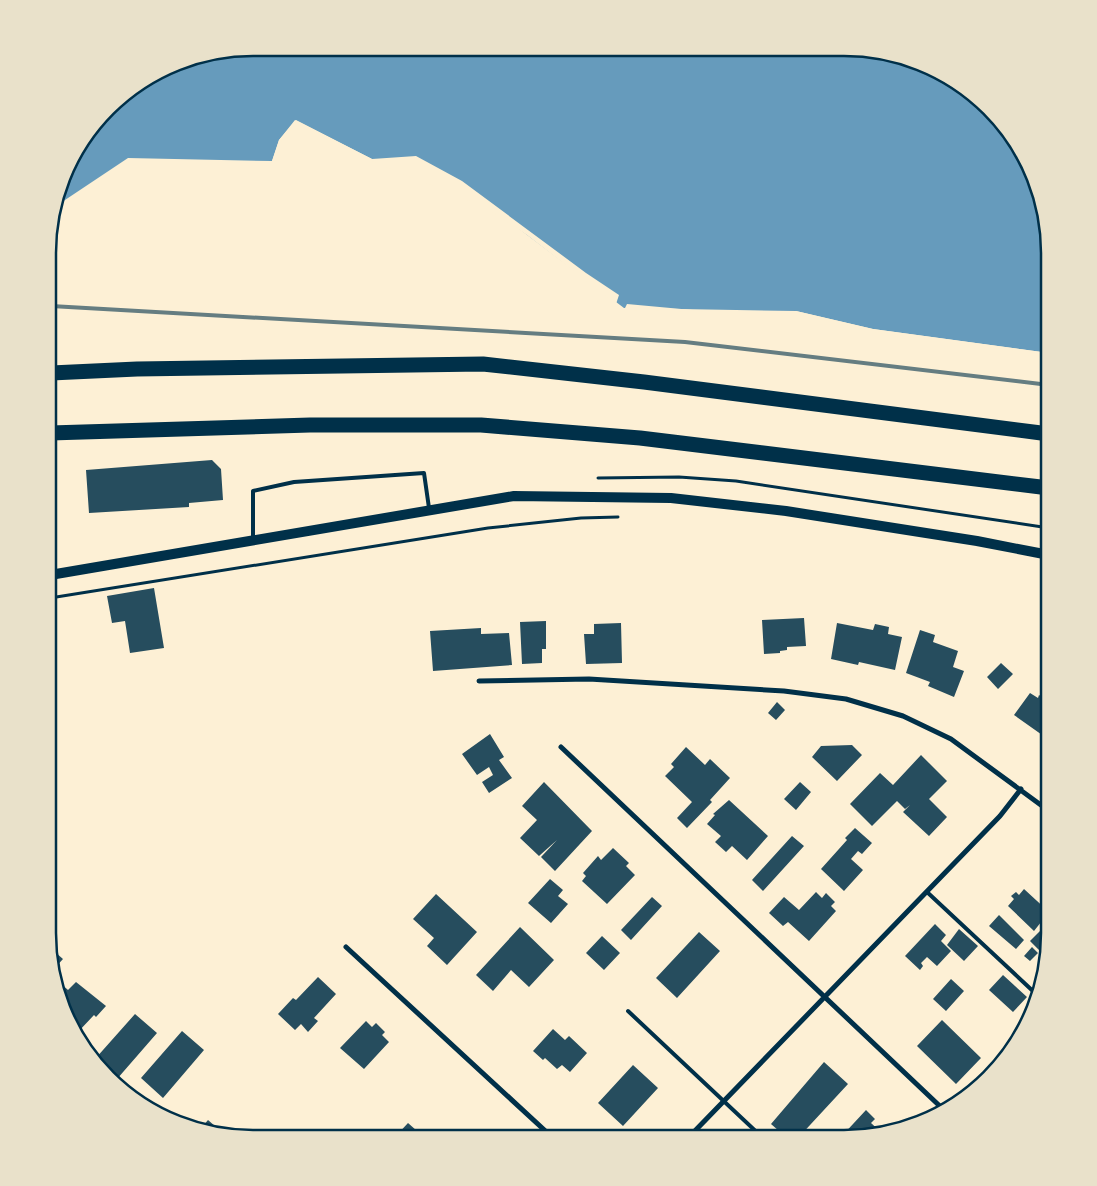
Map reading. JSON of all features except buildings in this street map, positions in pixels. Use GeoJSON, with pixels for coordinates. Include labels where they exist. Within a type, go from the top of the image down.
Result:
{"type":"FeatureCollection","features":[{"type":"Feature","properties":{"kind":"highway"},"geometry":{"type":"LineString","coordinates":[[56,373],[137,369],[482,364],[644,382],[1041,433]]}},
{"type":"Feature","properties":{"kind":"highway"},"geometry":{"type":"LineString","coordinates":[[56,433],[301,425],[481,425],[640,438],[1041,487]]}},
{"type":"Feature","properties":{"kind":"main road"},"geometry":{"type":"LineString","coordinates":[[56,574],[514,496],[671,498],[786,511],[977,541],[1041,553]]}},
{"type":"Feature","properties":{"kind":"street"},"geometry":{"type":"LineString","coordinates":[[479,681],[590,679],[784,692],[846,699],[903,716],[951,739],[1041,804]]}},
{"type":"Feature","properties":{"kind":"street"},"geometry":{"type":"LineString","coordinates":[[561,747],[824,999],[938,1105]]}},
{"type":"Feature","properties":{"kind":"street"},"geometry":{"type":"LineString","coordinates":[[695,1130],[1000,816],[1022,789]]}},
{"type":"Feature","properties":{"kind":"street"},"geometry":{"type":"LineString","coordinates":[[346,947],[544,1130]]}},
{"type":"Feature","properties":{"kind":"lane"},"geometry":{"type":"LineString","coordinates":[[253,540],[253,491],[294,482],[424,473],[429,510]]}},
{"type":"Feature","properties":{"kind":"lane"},"geometry":{"type":"LineString","coordinates":[[927,892],[1032,990]]}},
{"type":"Feature","properties":{"kind":"lane"},"geometry":{"type":"LineString","coordinates":[[628,1011],[755,1130]]}},
{"type":"Feature","properties":{"kind":"path"},"geometry":{"type":"LineString","coordinates":[[56,597],[488,528],[581,518],[624,516]]}},
{"type":"Feature","properties":{"kind":"water"},"geometry":{"type":"Polygon","coordinates":[[[253,56],[844,56],[882,60],[919,71],[964,97],[992,123],[1008,144],[1020,166],[1034,202],[1039,227],[1041,253],[1041,352],[873,329],[796,311],[624,308],[486,204],[372,159],[296,120],[279,140],[272,161],[128,158],[63,201],[71,178],[89,144],[105,123],[123,105],[144,89],[178,71],[202,63],[227,58],[253,56]]]}},
{"type":"Feature","properties":{"kind":"pier"},"geometry":{"type":"Polygon","coordinates":[[[295,120],[372,159],[416,156],[462,181],[586,273],[619,295],[616,304],[527,235],[485,207],[371,161],[311,129],[296,123],[281,142],[274,163],[272,161],[279,140],[295,120]]]}},
{"type":"Feature","properties":{"kind":"pier"},"geometry":{"type":"Polygon","coordinates":[[[627,304],[714,312],[624,310],[627,304]]]}},
{"type":"Feature","properties":{"kind":"pier"},"geometry":{"type":"Polygon","coordinates":[[[796,311],[873,329],[1041,352],[1041,354],[873,332],[795,313],[770,313],[796,311]]]}},
{"type":"Feature","properties":{"kind":"railway"},"geometry":{"type":"LineString","coordinates":[[56,306],[685,342],[1041,384]]}}]}
